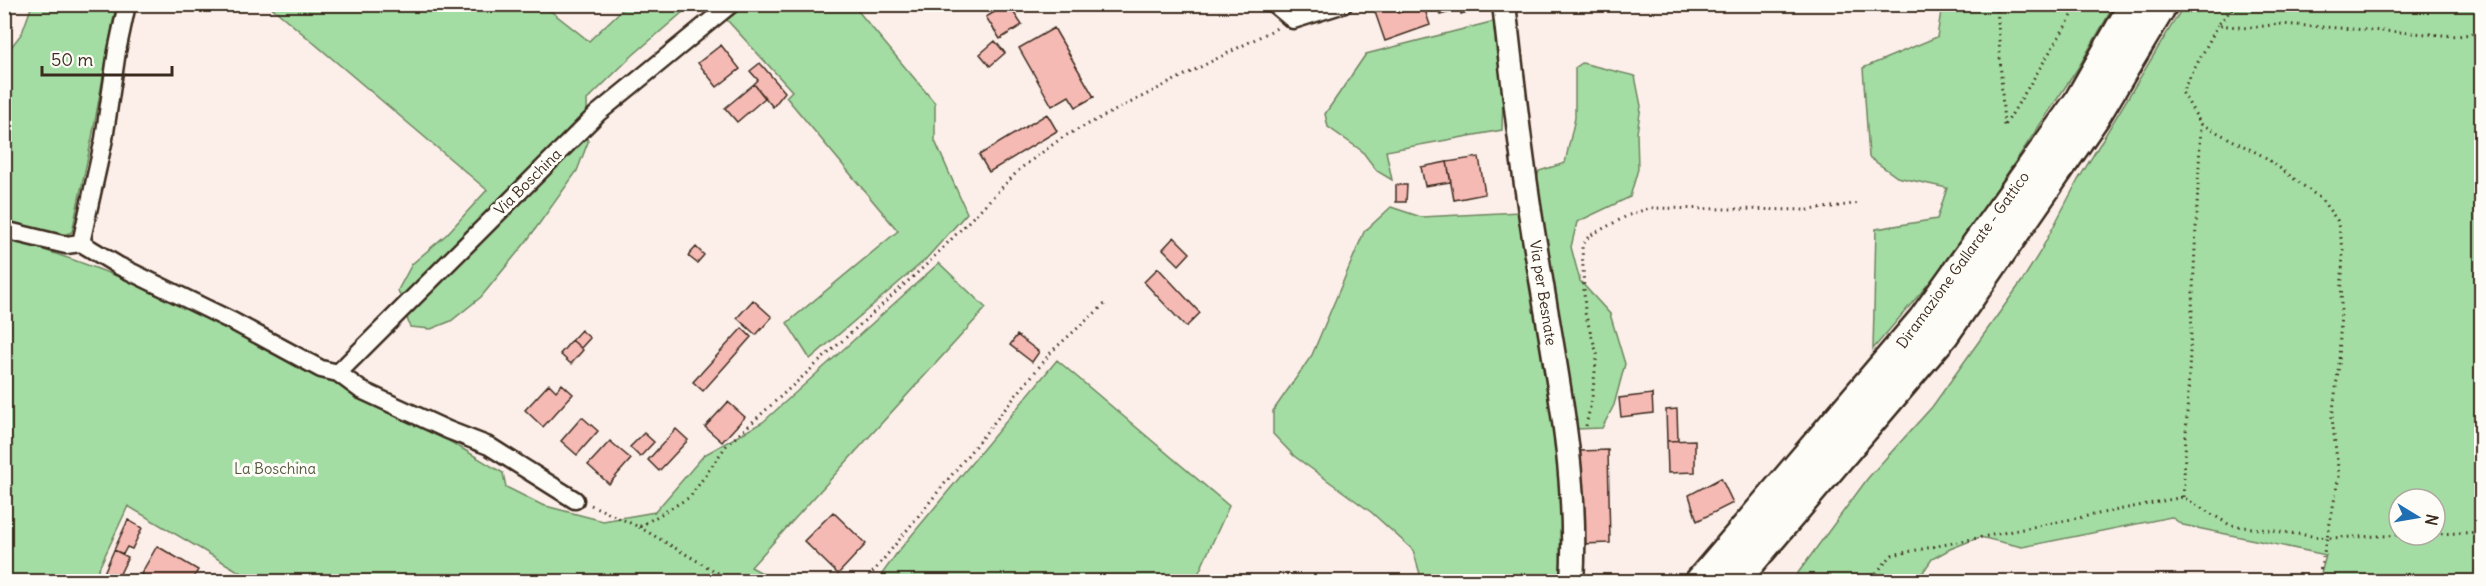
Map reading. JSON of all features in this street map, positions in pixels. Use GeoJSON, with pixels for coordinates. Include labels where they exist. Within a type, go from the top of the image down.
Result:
{"type":"FeatureCollection","features":[{"type":"Feature","properties":{"kind":"highway","name":"Diramazione Gallarate - Gattico"},"geometry":{"type":"LineString","coordinates":[[1699,582],[1923,319],[2078,102],[2134,4]]}},
{"type":"Feature","properties":{"kind":"highway","name":"Diramazione Gallarate - Gattico"},"geometry":{"type":"LineString","coordinates":[[1734,582],[1944,335],[2095,117],[2163,4]]}},
{"type":"Feature","properties":{"kind":"street"},"geometry":{"type":"LineString","coordinates":[[81,243],[104,140],[117,51],[127,4]]}},
{"type":"Feature","properties":{"kind":"street","name":"Via Boschina"},"geometry":{"type":"LineString","coordinates":[[338,373],[598,113],[731,4]]}},
{"type":"Feature","properties":{"kind":"street"},"geometry":{"type":"LineString","coordinates":[[1274,4],[1293,20],[1344,4]]}},
{"type":"Feature","properties":{"kind":"street","name":"Via per Besnate"},"geometry":{"type":"LineString","coordinates":[[1504,4],[1522,166],[1568,446],[1575,536],[1572,582]]}},
{"type":"Feature","properties":{"kind":"street"},"geometry":{"type":"LineString","coordinates":[[4,230],[66,245],[81,243],[119,266],[234,322],[321,369],[338,373],[361,390],[489,446],[575,500]]}},
{"type":"Feature","properties":{"kind":"path"},"geometry":{"type":"LineString","coordinates":[[1996,4],[2004,127],[2079,4]]}},
{"type":"Feature","properties":{"kind":"path"},"geometry":{"type":"LineString","coordinates":[[2236,4],[2218,25],[2182,92],[2201,124],[2265,157],[2321,199],[2337,220],[2343,247],[2339,364],[2332,418],[2339,476],[2318,582]]}},
{"type":"Feature","properties":{"kind":"path"},"geometry":{"type":"LineString","coordinates":[[639,527],[690,497],[726,447],[927,264],[1021,168],[1063,137],[1293,20]]}},
{"type":"Feature","properties":{"kind":"path"},"geometry":{"type":"LineString","coordinates":[[2218,25],[2248,27],[2279,24],[2458,36],[2481,32]]}},
{"type":"Feature","properties":{"kind":"path"},"geometry":{"type":"LineString","coordinates":[[2182,497],[2201,124]]}},
{"type":"Feature","properties":{"kind":"path"},"geometry":{"type":"LineString","coordinates":[[1568,446],[1581,440],[1588,417],[1596,368],[1597,354],[1585,313],[1582,262],[1582,246],[1589,236],[1627,216],[1649,208],[1809,210],[1861,203]]}},
{"type":"Feature","properties":{"kind":"path"},"geometry":{"type":"LineString","coordinates":[[865,582],[1052,351],[1106,303]]}},
{"type":"Feature","properties":{"kind":"path"},"geometry":{"type":"LineString","coordinates":[[1868,582],[1892,555],[2182,497],[2230,525],[2327,538],[2387,536]]}},
{"type":"Feature","properties":{"kind":"path"},"geometry":{"type":"LineString","coordinates":[[575,500],[639,527],[725,578],[740,582]]}},
{"type":"Feature","properties":{"kind":"path"},"geometry":{"type":"LineString","coordinates":[[2447,533],[2481,532]]}},
{"type":"Feature","properties":{"kind":"green space"},"geometry":{"type":"Polygon","coordinates":[[[32,5],[116,5],[72,232],[60,236],[5,221],[5,55],[22,33],[32,5]]]}},
{"type":"Feature","properties":{"kind":"green space"},"geometry":{"type":"Polygon","coordinates":[[[269,5],[543,5],[589,41],[627,5],[691,5],[633,55],[587,100],[588,142],[577,171],[526,242],[481,297],[451,321],[431,329],[410,327],[398,290],[412,264],[447,234],[487,190],[269,5]]]}},
{"type":"Feature","properties":{"kind":"green space"},"geometry":{"type":"Polygon","coordinates":[[[746,5],[853,5],[935,103],[935,141],[967,213],[925,260],[810,359],[787,323],[898,231],[786,97],[792,91],[727,20],[746,5]]]}},
{"type":"Feature","properties":{"kind":"green space"},"geometry":{"type":"Polygon","coordinates":[[[1942,5],[2114,5],[2078,68],[1952,256],[1873,349],[1876,229],[1937,219],[1947,188],[1897,177],[1869,157],[1863,68],[1937,37],[1942,5]]]}},
{"type":"Feature","properties":{"kind":"green space"},"geometry":{"type":"Polygon","coordinates":[[[2184,5],[2481,5],[2481,581],[2319,581],[2326,555],[2183,525],[2171,517],[2022,547],[1980,537],[1932,559],[1917,581],[1792,581],[1868,478],[1932,407],[2022,281],[2078,180],[2184,5]]]}},
{"type":"Feature","properties":{"kind":"green space"},"geometry":{"type":"Polygon","coordinates":[[[1495,21],[1503,92],[1502,130],[1386,151],[1392,180],[1377,171],[1362,151],[1328,127],[1325,114],[1366,54],[1495,21]]]}},
{"type":"Feature","properties":{"kind":"green space"},"geometry":{"type":"Polygon","coordinates":[[[1582,63],[1635,76],[1641,106],[1637,133],[1638,169],[1630,197],[1577,222],[1571,247],[1580,281],[1610,314],[1625,364],[1614,405],[1602,428],[1576,429],[1535,184],[1539,171],[1565,163],[1575,118],[1575,68],[1582,63]]]}},
{"type":"Feature","properties":{"kind":"green space"},"geometry":{"type":"Polygon","coordinates":[[[1391,207],[1421,217],[1520,212],[1543,342],[1547,389],[1566,510],[1563,581],[1422,581],[1413,550],[1371,512],[1294,456],[1273,434],[1273,411],[1312,355],[1364,232],[1391,207]]]}},
{"type":"Feature","properties":{"kind":"green space","name":"La Boschina"},"geometry":{"type":"Polygon","coordinates":[[[4,238],[101,270],[194,309],[450,442],[503,473],[506,487],[542,505],[603,521],[655,512],[704,455],[763,422],[939,263],[986,308],[751,567],[762,573],[760,581],[255,581],[128,506],[93,581],[5,581],[4,238]]]}},
{"type":"Feature","properties":{"kind":"green space"},"geometry":{"type":"Polygon","coordinates":[[[1057,360],[1229,506],[1195,581],[877,581],[897,553],[1057,360]]]}},
{"type":"Feature","properties":{"kind":"building"},"geometry":{"type":"Polygon","coordinates":[[[1008,4],[1022,25],[1000,39],[986,17],[1008,4]]]}},
{"type":"Feature","properties":{"kind":"building"},"geometry":{"type":"Polygon","coordinates":[[[1423,4],[1430,25],[1385,41],[1375,12],[1395,5],[1398,13],[1423,4]]]}},
{"type":"Feature","properties":{"kind":"building"},"geometry":{"type":"Polygon","coordinates":[[[1437,4],[1472,4],[1474,10],[1461,14],[1460,9],[1440,15],[1437,4]]]}},
{"type":"Feature","properties":{"kind":"building"},"geometry":{"type":"Polygon","coordinates":[[[1054,28],[1094,97],[1076,107],[1069,96],[1052,106],[1019,48],[1054,28]]]}},
{"type":"Feature","properties":{"kind":"building"},"geometry":{"type":"Polygon","coordinates":[[[995,41],[1005,53],[990,66],[980,54],[995,41]]]}},
{"type":"Feature","properties":{"kind":"building"},"geometry":{"type":"Polygon","coordinates":[[[721,45],[740,69],[717,87],[698,63],[721,45]]]}},
{"type":"Feature","properties":{"kind":"building"},"geometry":{"type":"Polygon","coordinates":[[[760,63],[785,92],[773,107],[754,84],[758,80],[750,71],[760,63]]]}},
{"type":"Feature","properties":{"kind":"building"},"geometry":{"type":"Polygon","coordinates":[[[754,84],[765,98],[737,122],[725,108],[754,84]]]}},
{"type":"Feature","properties":{"kind":"building"},"geometry":{"type":"Polygon","coordinates":[[[1047,114],[1057,131],[989,172],[979,155],[1047,114]]]}},
{"type":"Feature","properties":{"kind":"building"},"geometry":{"type":"Polygon","coordinates":[[[1479,157],[1485,194],[1454,200],[1447,162],[1479,157]]]}},
{"type":"Feature","properties":{"kind":"building"},"geometry":{"type":"Polygon","coordinates":[[[1447,162],[1451,182],[1425,186],[1421,167],[1447,162]]]}},
{"type":"Feature","properties":{"kind":"building"},"geometry":{"type":"Polygon","coordinates":[[[1396,185],[1407,185],[1406,202],[1396,202],[1396,185]]]}},
{"type":"Feature","properties":{"kind":"building"},"geometry":{"type":"Polygon","coordinates":[[[1174,237],[1190,253],[1179,265],[1163,249],[1174,237]]]}},
{"type":"Feature","properties":{"kind":"building"},"geometry":{"type":"Polygon","coordinates":[[[696,247],[704,255],[697,263],[688,256],[696,247]]]}},
{"type":"Feature","properties":{"kind":"building"},"geometry":{"type":"Polygon","coordinates":[[[1158,268],[1200,313],[1186,327],[1144,282],[1158,268]]]}},
{"type":"Feature","properties":{"kind":"building"},"geometry":{"type":"Polygon","coordinates":[[[753,300],[772,317],[756,335],[737,318],[753,300]]]}},
{"type":"Feature","properties":{"kind":"building"},"geometry":{"type":"Polygon","coordinates":[[[742,328],[751,337],[703,391],[693,382],[742,328]]]}},
{"type":"Feature","properties":{"kind":"building"},"geometry":{"type":"Polygon","coordinates":[[[581,330],[590,338],[581,348],[572,340],[581,330]]]}},
{"type":"Feature","properties":{"kind":"building"},"geometry":{"type":"Polygon","coordinates":[[[1017,335],[1039,352],[1032,362],[1010,345],[1017,335]]]}},
{"type":"Feature","properties":{"kind":"building"},"geometry":{"type":"Polygon","coordinates":[[[572,340],[583,350],[571,364],[560,354],[572,340]]]}},
{"type":"Feature","properties":{"kind":"building"},"geometry":{"type":"Polygon","coordinates":[[[549,384],[556,391],[562,384],[573,394],[543,427],[525,410],[549,384]]]}},
{"type":"Feature","properties":{"kind":"building"},"geometry":{"type":"Polygon","coordinates":[[[1652,394],[1653,413],[1621,417],[1619,398],[1652,394]]]}},
{"type":"Feature","properties":{"kind":"building"},"geometry":{"type":"Polygon","coordinates":[[[728,402],[745,417],[722,442],[705,427],[728,402]]]}},
{"type":"Feature","properties":{"kind":"building"},"geometry":{"type":"Polygon","coordinates":[[[1677,409],[1678,441],[1667,441],[1666,410],[1677,409]]]}},
{"type":"Feature","properties":{"kind":"building"},"geometry":{"type":"Polygon","coordinates":[[[582,417],[598,431],[577,455],[561,441],[582,417]]]}},
{"type":"Feature","properties":{"kind":"building"},"geometry":{"type":"Polygon","coordinates":[[[676,429],[688,440],[659,471],[648,460],[676,429]]]}},
{"type":"Feature","properties":{"kind":"building"},"geometry":{"type":"Polygon","coordinates":[[[644,433],[654,442],[640,457],[630,447],[644,433]]]}},
{"type":"Feature","properties":{"kind":"building"},"geometry":{"type":"Polygon","coordinates":[[[1695,440],[1695,472],[1668,473],[1667,441],[1695,440]]]}},
{"type":"Feature","properties":{"kind":"building"},"geometry":{"type":"Polygon","coordinates":[[[610,441],[631,459],[609,484],[588,465],[610,441]]]}},
{"type":"Feature","properties":{"kind":"building"},"geometry":{"type":"Polygon","coordinates":[[[1608,450],[1610,543],[1582,544],[1580,451],[1608,450]]]}},
{"type":"Feature","properties":{"kind":"building"},"geometry":{"type":"Polygon","coordinates":[[[1721,478],[1733,503],[1697,521],[1689,495],[1721,478]]]}},
{"type":"Feature","properties":{"kind":"building"},"geometry":{"type":"Polygon","coordinates":[[[833,512],[866,544],[838,574],[804,541],[833,512]]]}},
{"type":"Feature","properties":{"kind":"building"},"geometry":{"type":"Polygon","coordinates":[[[128,520],[142,528],[132,549],[127,547],[123,554],[114,550],[128,520]]]}},
{"type":"Feature","properties":{"kind":"building"},"geometry":{"type":"Polygon","coordinates":[[[157,546],[198,570],[191,582],[153,582],[141,574],[157,546]]]}},
{"type":"Feature","properties":{"kind":"building"},"geometry":{"type":"Polygon","coordinates":[[[114,550],[128,557],[116,582],[100,582],[114,550]]]}}]}
